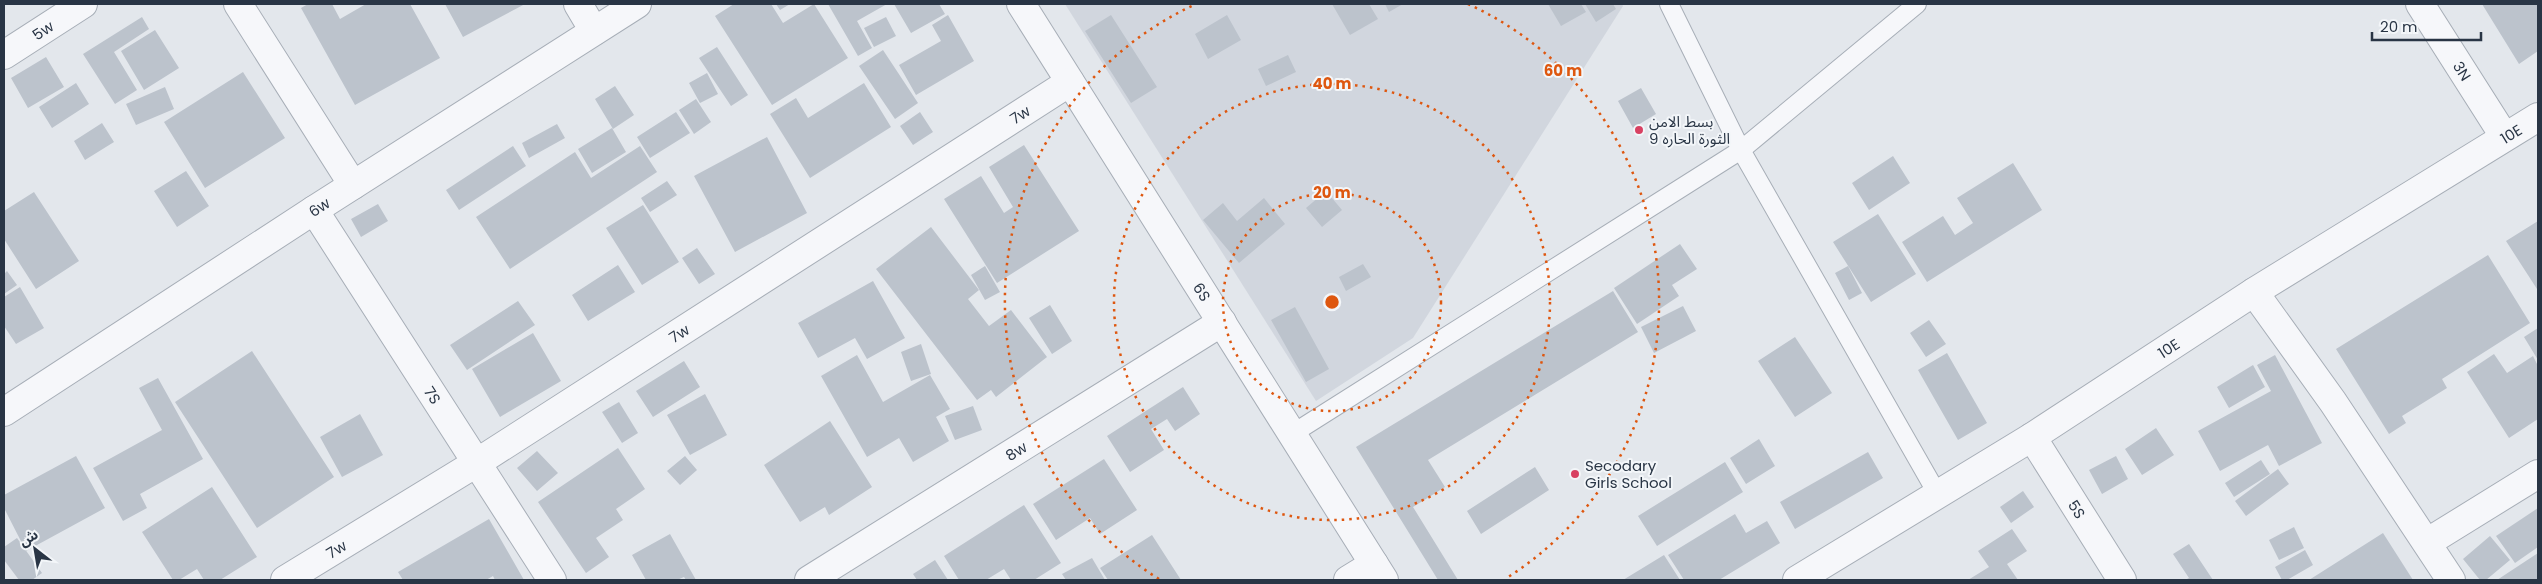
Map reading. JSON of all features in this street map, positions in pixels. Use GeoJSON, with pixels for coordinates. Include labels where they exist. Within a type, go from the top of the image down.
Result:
{"type":"FeatureCollection","features":[{"type":"Feature","properties":{"kind":"street","name":"5w"},"geometry":{"type":"LineString","coordinates":[[4,55],[82,4]]}},
{"type":"Feature","properties":{"kind":"street"},"geometry":{"type":"LineString","coordinates":[[238,4],[353,185]]}},
{"type":"Feature","properties":{"kind":"street"},"geometry":{"type":"LineString","coordinates":[[578,4],[594,31]]}},
{"type":"Feature","properties":{"kind":"street","name":"6w"},"geometry":{"type":"LineString","coordinates":[[4,412],[314,210],[637,4]]}},
{"type":"Feature","properties":{"kind":"street","name":"6S"},"geometry":{"type":"LineString","coordinates":[[1021,4],[1379,572]]}},
{"type":"Feature","properties":{"kind":"street","name":"3N"},"geometry":{"type":"LineString","coordinates":[[2420,4],[2504,136]]}},
{"type":"Feature","properties":{"kind":"street","name":"7w"},"geometry":{"type":"LineString","coordinates":[[286,580],[478,462],[1070,82]]}},
{"type":"Feature","properties":{"kind":"street","name":"10E"},"geometry":{"type":"LineString","coordinates":[[1797,580],[2032,438],[2254,292],[2504,136],[2538,117]]}},
{"type":"Feature","properties":{"kind":"street","name":"7S"},"geometry":{"type":"LineString","coordinates":[[314,210],[478,462],[552,580]]}},
{"type":"Feature","properties":{"kind":"street"},"geometry":{"type":"LineString","coordinates":[[2254,292],[2333,402],[2428,542],[2451,580]]}},
{"type":"Feature","properties":{"kind":"street","name":"8w"},"geometry":{"type":"LineString","coordinates":[[809,580],[1222,322]]}},
{"type":"Feature","properties":{"kind":"street","name":"5S"},"geometry":{"type":"LineString","coordinates":[[2032,438],[2122,580]]}},
{"type":"Feature","properties":{"kind":"street"},"geometry":{"type":"LineString","coordinates":[[2428,542],[2538,474]]}},
{"type":"Feature","properties":{"kind":"street"},"geometry":{"type":"LineString","coordinates":[[1348,580],[1379,572]]}},
{"type":"Feature","properties":{"kind":"lane"},"geometry":{"type":"LineString","coordinates":[[1669,4],[1741,150],[1938,495]]}},
{"type":"Feature","properties":{"kind":"lane"},"geometry":{"type":"LineString","coordinates":[[1292,434],[1741,150],[1917,4]]}},
{"type":"Feature","properties":{"kind":"shaded area"},"geometry":{"type":"Polygon","coordinates":[[[1065,4],[1622,4],[1623,6],[1413,338],[1316,401],[1065,4]]]}},
{"type":"Feature","properties":{"kind":"building"},"geometry":{"type":"Polygon","coordinates":[[[308,4],[332,4],[340,19],[366,4],[410,4],[440,58],[355,105],[301,8],[308,4]]]}},
{"type":"Feature","properties":{"kind":"building"},"geometry":{"type":"Polygon","coordinates":[[[445,4],[525,4],[463,37],[445,4]]]}},
{"type":"Feature","properties":{"kind":"building"},"geometry":{"type":"Polygon","coordinates":[[[734,4],[771,4],[783,23],[814,4],[848,58],[772,105],[715,16],[734,4]]]}},
{"type":"Feature","properties":{"kind":"building"},"geometry":{"type":"Polygon","coordinates":[[[776,4],[790,4],[780,10],[776,4]]]}},
{"type":"Feature","properties":{"kind":"building"},"geometry":{"type":"Polygon","coordinates":[[[828,4],[887,4],[857,21],[872,48],[858,56],[828,4]]]}},
{"type":"Feature","properties":{"kind":"building"},"geometry":{"type":"Polygon","coordinates":[[[894,4],[939,4],[945,14],[911,33],[894,4]]]}},
{"type":"Feature","properties":{"kind":"building"},"geometry":{"type":"Polygon","coordinates":[[[1332,4],[1369,4],[1378,19],[1350,35],[1332,4]]]}},
{"type":"Feature","properties":{"kind":"building"},"geometry":{"type":"Polygon","coordinates":[[[1385,4],[1403,4],[1389,12],[1385,4]]]}},
{"type":"Feature","properties":{"kind":"building"},"geometry":{"type":"Polygon","coordinates":[[[1548,4],[1581,4],[1586,12],[1561,26],[1548,4]]]}},
{"type":"Feature","properties":{"kind":"building"},"geometry":{"type":"Polygon","coordinates":[[[1585,4],[1613,4],[1616,9],[1596,22],[1585,4]]]}},
{"type":"Feature","properties":{"kind":"building"},"geometry":{"type":"Polygon","coordinates":[[[2482,4],[2538,4],[2538,51],[2519,64],[2482,4]]]}},
{"type":"Feature","properties":{"kind":"building"},"geometry":{"type":"Polygon","coordinates":[[[948,15],[974,61],[916,95],[899,65],[941,41],[932,25],[948,15]]]}},
{"type":"Feature","properties":{"kind":"building"},"geometry":{"type":"Polygon","coordinates":[[[1111,15],[1157,87],[1131,103],[1085,31],[1111,15]]]}},
{"type":"Feature","properties":{"kind":"building"},"geometry":{"type":"Polygon","coordinates":[[[1227,15],[1241,40],[1208,59],[1195,34],[1227,15]]]}},
{"type":"Feature","properties":{"kind":"building"},"geometry":{"type":"Polygon","coordinates":[[[142,17],[149,29],[114,52],[137,90],[115,104],[83,54],[142,17]]]}},
{"type":"Feature","properties":{"kind":"building"},"geometry":{"type":"Polygon","coordinates":[[[886,17],[896,36],[874,47],[864,28],[886,17]]]}},
{"type":"Feature","properties":{"kind":"building"},"geometry":{"type":"Polygon","coordinates":[[[155,30],[179,68],[144,90],[121,51],[155,30]]]}},
{"type":"Feature","properties":{"kind":"building"},"geometry":{"type":"Polygon","coordinates":[[[717,47],[748,95],[731,106],[699,58],[717,47]]]}},
{"type":"Feature","properties":{"kind":"building"},"geometry":{"type":"Polygon","coordinates":[[[883,50],[918,103],[895,119],[859,66],[883,50]]]}},
{"type":"Feature","properties":{"kind":"building"},"geometry":{"type":"Polygon","coordinates":[[[1288,55],[1296,72],[1266,86],[1258,69],[1288,55]]]}},
{"type":"Feature","properties":{"kind":"building"},"geometry":{"type":"Polygon","coordinates":[[[46,57],[64,87],[28,108],[11,78],[46,57]]]}},
{"type":"Feature","properties":{"kind":"building"},"geometry":{"type":"Polygon","coordinates":[[[243,72],[285,138],[205,188],[164,122],[243,72]]]}},
{"type":"Feature","properties":{"kind":"building"},"geometry":{"type":"Polygon","coordinates":[[[707,73],[718,94],[700,103],[689,83],[707,73]]]}},
{"type":"Feature","properties":{"kind":"building"},"geometry":{"type":"Polygon","coordinates":[[[76,83],[89,104],[52,128],[39,107],[76,83]]]}},
{"type":"Feature","properties":{"kind":"building"},"geometry":{"type":"Polygon","coordinates":[[[864,83],[891,127],[810,178],[770,114],[796,98],[808,118],[864,83]]]}},
{"type":"Feature","properties":{"kind":"building"},"geometry":{"type":"Polygon","coordinates":[[[615,86],[634,115],[613,129],[595,99],[615,86]]]}},
{"type":"Feature","properties":{"kind":"building"},"geometry":{"type":"Polygon","coordinates":[[[165,87],[174,109],[136,125],[126,104],[165,87]]]}},
{"type":"Feature","properties":{"kind":"building"},"geometry":{"type":"Polygon","coordinates":[[[1641,88],[1656,114],[1633,128],[1618,101],[1641,88]]]}},
{"type":"Feature","properties":{"kind":"building"},"geometry":{"type":"Polygon","coordinates":[[[696,99],[711,122],[694,134],[679,110],[696,99]]]}},
{"type":"Feature","properties":{"kind":"building"},"geometry":{"type":"Polygon","coordinates":[[[676,112],[690,133],[650,158],[637,137],[676,112]]]}},
{"type":"Feature","properties":{"kind":"building"},"geometry":{"type":"Polygon","coordinates":[[[920,112],[933,132],[913,145],[900,126],[920,112]]]}},
{"type":"Feature","properties":{"kind":"building"},"geometry":{"type":"Polygon","coordinates":[[[102,123],[114,142],[85,160],[74,141],[102,123]]]}},
{"type":"Feature","properties":{"kind":"building"},"geometry":{"type":"Polygon","coordinates":[[[557,124],[565,138],[529,158],[522,143],[557,124]]]}},
{"type":"Feature","properties":{"kind":"building"},"geometry":{"type":"Polygon","coordinates":[[[612,128],[626,152],[592,173],[578,149],[612,128]]]}},
{"type":"Feature","properties":{"kind":"building"},"geometry":{"type":"Polygon","coordinates":[[[767,137],[807,213],[735,252],[694,176],[767,137]]]}},
{"type":"Feature","properties":{"kind":"building"},"geometry":{"type":"Polygon","coordinates":[[[1024,145],[1079,231],[997,283],[944,199],[981,176],[1004,213],[1013,207],[989,167],[1024,145]]]}},
{"type":"Feature","properties":{"kind":"building"},"geometry":{"type":"Polygon","coordinates":[[[513,146],[526,166],[459,210],[446,190],[513,146]]]}},
{"type":"Feature","properties":{"kind":"building"},"geometry":{"type":"Polygon","coordinates":[[[640,146],[657,172],[510,269],[476,217],[575,152],[591,178],[640,146]]]}},
{"type":"Feature","properties":{"kind":"building"},"geometry":{"type":"Polygon","coordinates":[[[1893,156],[1910,183],[1869,210],[1852,183],[1893,156]]]}},
{"type":"Feature","properties":{"kind":"building"},"geometry":{"type":"Polygon","coordinates":[[[2013,163],[2042,210],[1927,282],[1902,242],[1943,216],[1955,235],[1973,223],[1957,198],[2013,163]]]}},
{"type":"Feature","properties":{"kind":"building"},"geometry":{"type":"Polygon","coordinates":[[[186,171],[209,206],[177,227],[154,191],[186,171]]]}},
{"type":"Feature","properties":{"kind":"building"},"geometry":{"type":"Polygon","coordinates":[[[667,181],[677,195],[650,212],[641,198],[667,181]]]}},
{"type":"Feature","properties":{"kind":"building"},"geometry":{"type":"Polygon","coordinates":[[[1326,191],[1342,210],[1322,227],[1306,208],[1326,191]]]}},
{"type":"Feature","properties":{"kind":"building"},"geometry":{"type":"Polygon","coordinates":[[[34,192],[79,261],[36,289],[4,239],[4,211],[34,192]]]}},
{"type":"Feature","properties":{"kind":"building"},"geometry":{"type":"Polygon","coordinates":[[[1264,198],[1285,224],[1239,263],[1203,220],[1223,203],[1237,221],[1264,198]]]}},
{"type":"Feature","properties":{"kind":"building"},"geometry":{"type":"Polygon","coordinates":[[[378,204],[388,221],[361,237],[351,219],[378,204]]]}},
{"type":"Feature","properties":{"kind":"building"},"geometry":{"type":"Polygon","coordinates":[[[643,205],[679,262],[642,285],[606,228],[643,205]]]}},
{"type":"Feature","properties":{"kind":"building"},"geometry":{"type":"Polygon","coordinates":[[[1878,214],[1916,274],[1871,302],[1833,242],[1878,214]]]}},
{"type":"Feature","properties":{"kind":"building"},"geometry":{"type":"Polygon","coordinates":[[[2538,221],[2538,288],[2537,289],[2506,241],[2538,221]]]}},
{"type":"Feature","properties":{"kind":"building"},"geometry":{"type":"Polygon","coordinates":[[[931,227],[979,290],[968,299],[989,326],[1011,310],[1047,357],[996,397],[991,390],[977,400],[876,269],[931,227]]]}},
{"type":"Feature","properties":{"kind":"building"},"geometry":{"type":"Polygon","coordinates":[[[1680,244],[1697,269],[1672,285],[1679,296],[1637,324],[1614,288],[1680,244]]]}},
{"type":"Feature","properties":{"kind":"building"},"geometry":{"type":"Polygon","coordinates":[[[697,248],[715,274],[699,284],[682,258],[697,248]]]}},
{"type":"Feature","properties":{"kind":"building"},"geometry":{"type":"Polygon","coordinates":[[[2488,255],[2530,323],[2442,379],[2447,388],[2402,416],[2406,423],[2389,434],[2336,349],[2488,255]]]}},
{"type":"Feature","properties":{"kind":"building"},"geometry":{"type":"Polygon","coordinates":[[[1363,264],[1371,277],[1346,291],[1339,277],[1363,264]]]}},
{"type":"Feature","properties":{"kind":"building"},"geometry":{"type":"Polygon","coordinates":[[[618,265],[635,292],[588,321],[572,295],[618,265]]]}},
{"type":"Feature","properties":{"kind":"building"},"geometry":{"type":"Polygon","coordinates":[[[985,266],[1000,292],[985,300],[971,275],[985,266]]]}},
{"type":"Feature","properties":{"kind":"building"},"geometry":{"type":"Polygon","coordinates":[[[1848,266],[1862,293],[1849,300],[1835,273],[1848,266]]]}},
{"type":"Feature","properties":{"kind":"building"},"geometry":{"type":"Polygon","coordinates":[[[7,271],[17,285],[4,294],[4,274],[7,271]]]}},
{"type":"Feature","properties":{"kind":"building"},"geometry":{"type":"Polygon","coordinates":[[[873,281],[905,338],[867,359],[855,338],[818,358],[798,323],[873,281]]]}},
{"type":"Feature","properties":{"kind":"building"},"geometry":{"type":"Polygon","coordinates":[[[20,287],[44,328],[16,344],[4,326],[4,297],[20,287]]]}},
{"type":"Feature","properties":{"kind":"building"},"geometry":{"type":"Polygon","coordinates":[[[1613,291],[1638,332],[1428,460],[1445,487],[1413,507],[1458,580],[1438,580],[1356,447],[1613,291]]]}},
{"type":"Feature","properties":{"kind":"building"},"geometry":{"type":"Polygon","coordinates":[[[518,301],[535,325],[467,370],[450,345],[518,301]]]}},
{"type":"Feature","properties":{"kind":"building"},"geometry":{"type":"Polygon","coordinates":[[[1050,305],[1072,341],[1052,354],[1029,318],[1050,305]]]}},
{"type":"Feature","properties":{"kind":"building"},"geometry":{"type":"Polygon","coordinates":[[[1683,306],[1696,331],[1654,353],[1641,327],[1683,306]]]}},
{"type":"Feature","properties":{"kind":"building"},"geometry":{"type":"Polygon","coordinates":[[[1295,307],[1329,369],[1306,382],[1271,320],[1295,307]]]}},
{"type":"Feature","properties":{"kind":"building"},"geometry":{"type":"Polygon","coordinates":[[[1929,320],[1946,344],[1926,357],[1910,333],[1929,320]]]}},
{"type":"Feature","properties":{"kind":"building"},"geometry":{"type":"Polygon","coordinates":[[[2538,328],[2538,360],[2524,337],[2538,328]]]}},
{"type":"Feature","properties":{"kind":"building"},"geometry":{"type":"Polygon","coordinates":[[[533,333],[561,381],[500,417],[472,369],[533,333]]]}},
{"type":"Feature","properties":{"kind":"building"},"geometry":{"type":"Polygon","coordinates":[[[1795,337],[1832,393],[1795,417],[1758,361],[1795,337]]]}},
{"type":"Feature","properties":{"kind":"building"},"geometry":{"type":"Polygon","coordinates":[[[921,344],[931,374],[911,381],[901,352],[921,344]]]}},
{"type":"Feature","properties":{"kind":"building"},"geometry":{"type":"Polygon","coordinates":[[[252,351],[334,477],[257,528],[175,402],[252,351]]]}},
{"type":"Feature","properties":{"kind":"building"},"geometry":{"type":"Polygon","coordinates":[[[1947,353],[1987,423],[1958,440],[1918,370],[1947,353]]]}},
{"type":"Feature","properties":{"kind":"building"},"geometry":{"type":"Polygon","coordinates":[[[2494,354],[2507,373],[2533,356],[2538,366],[2538,419],[2509,438],[2467,372],[2494,354]]]}},
{"type":"Feature","properties":{"kind":"building"},"geometry":{"type":"Polygon","coordinates":[[[857,355],[883,402],[930,375],[950,409],[936,417],[949,441],[913,462],[899,438],[867,457],[821,376],[857,355]]]}},
{"type":"Feature","properties":{"kind":"building"},"geometry":{"type":"Polygon","coordinates":[[[2275,355],[2322,443],[2279,466],[2268,445],[2220,471],[2198,431],[2271,391],[2257,365],[2275,355]]]}},
{"type":"Feature","properties":{"kind":"building"},"geometry":{"type":"Polygon","coordinates":[[[684,361],[700,387],[653,417],[636,391],[684,361]]]}},
{"type":"Feature","properties":{"kind":"building"},"geometry":{"type":"Polygon","coordinates":[[[2253,365],[2265,387],[2229,408],[2217,387],[2253,365]]]}},
{"type":"Feature","properties":{"kind":"building"},"geometry":{"type":"Polygon","coordinates":[[[158,378],[203,459],[140,494],[147,508],[123,521],[93,468],[162,430],[139,388],[158,378]]]}},
{"type":"Feature","properties":{"kind":"building"},"geometry":{"type":"Polygon","coordinates":[[[1183,387],[1200,414],[1175,431],[1167,419],[1151,429],[1164,450],[1130,472],[1107,436],[1183,387]]]}},
{"type":"Feature","properties":{"kind":"building"},"geometry":{"type":"Polygon","coordinates":[[[705,394],[727,435],[690,455],[667,415],[705,394]]]}},
{"type":"Feature","properties":{"kind":"building"},"geometry":{"type":"Polygon","coordinates":[[[619,402],[638,433],[622,443],[602,412],[619,402]]]}},
{"type":"Feature","properties":{"kind":"building"},"geometry":{"type":"Polygon","coordinates":[[[973,406],[982,430],[955,440],[945,416],[973,406]]]}},
{"type":"Feature","properties":{"kind":"building"},"geometry":{"type":"Polygon","coordinates":[[[360,414],[383,455],[342,477],[320,437],[360,414]]]}},
{"type":"Feature","properties":{"kind":"building"},"geometry":{"type":"Polygon","coordinates":[[[830,421],[872,487],[829,515],[825,507],[800,522],[764,465],[830,421]]]}},
{"type":"Feature","properties":{"kind":"building"},"geometry":{"type":"Polygon","coordinates":[[[2156,428],[2174,455],[2142,475],[2125,449],[2156,428]]]}},
{"type":"Feature","properties":{"kind":"building"},"geometry":{"type":"Polygon","coordinates":[[[1759,439],[1775,466],[1746,484],[1730,458],[1759,439]]]}},
{"type":"Feature","properties":{"kind":"building"},"geometry":{"type":"Polygon","coordinates":[[[618,448],[645,489],[616,509],[623,520],[596,538],[609,557],[586,573],[538,502],[618,448]]]}},
{"type":"Feature","properties":{"kind":"building"},"geometry":{"type":"Polygon","coordinates":[[[537,451],[558,473],[537,491],[517,468],[537,451]]]}},
{"type":"Feature","properties":{"kind":"building"},"geometry":{"type":"Polygon","coordinates":[[[1868,452],[1883,478],[1795,529],[1780,502],[1868,452]]]}},
{"type":"Feature","properties":{"kind":"building"},"geometry":{"type":"Polygon","coordinates":[[[76,456],[105,508],[26,551],[4,508],[4,495],[76,456]]]}},
{"type":"Feature","properties":{"kind":"building"},"geometry":{"type":"Polygon","coordinates":[[[685,456],[697,470],[680,485],[667,471],[685,456]]]}},
{"type":"Feature","properties":{"kind":"building"},"geometry":{"type":"Polygon","coordinates":[[[2116,456],[2128,479],[2102,494],[2089,470],[2116,456]]]}},
{"type":"Feature","properties":{"kind":"building"},"geometry":{"type":"Polygon","coordinates":[[[1104,459],[1137,510],[1100,534],[1090,518],[1056,540],[1033,504],[1104,459]]]}},
{"type":"Feature","properties":{"kind":"building"},"geometry":{"type":"Polygon","coordinates":[[[2261,460],[2270,474],[2234,497],[2225,483],[2261,460]]]}},
{"type":"Feature","properties":{"kind":"building"},"geometry":{"type":"Polygon","coordinates":[[[1725,462],[1743,492],[1657,546],[1638,516],[1725,462]]]}},
{"type":"Feature","properties":{"kind":"building"},"geometry":{"type":"Polygon","coordinates":[[[1535,467],[1549,490],[1481,534],[1467,511],[1535,467]]]}},
{"type":"Feature","properties":{"kind":"building"},"geometry":{"type":"Polygon","coordinates":[[[2278,469],[2289,484],[2246,516],[2235,501],[2278,469]]]}},
{"type":"Feature","properties":{"kind":"building"},"geometry":{"type":"Polygon","coordinates":[[[212,487],[257,557],[220,580],[204,580],[197,569],[179,580],[173,580],[142,532],[212,487]]]}},
{"type":"Feature","properties":{"kind":"building"},"geometry":{"type":"Polygon","coordinates":[[[2023,491],[2034,507],[2011,523],[2000,507],[2023,491]]]}},
{"type":"Feature","properties":{"kind":"building"},"geometry":{"type":"Polygon","coordinates":[[[1024,505],[1061,563],[1034,580],[1011,580],[1004,569],[986,580],[959,580],[944,556],[1024,505]]]}},
{"type":"Feature","properties":{"kind":"building"},"geometry":{"type":"Polygon","coordinates":[[[2538,508],[2538,547],[2515,563],[2496,536],[2538,508]]]}},
{"type":"Feature","properties":{"kind":"building"},"geometry":{"type":"Polygon","coordinates":[[[1735,514],[1746,533],[1767,521],[1780,543],[1719,580],[1684,580],[1668,555],[1735,514]]]}},
{"type":"Feature","properties":{"kind":"building"},"geometry":{"type":"Polygon","coordinates":[[[489,519],[524,580],[495,580],[493,576],[486,580],[403,580],[398,572],[489,519]]]}},
{"type":"Feature","properties":{"kind":"building"},"geometry":{"type":"Polygon","coordinates":[[[2294,527],[2304,548],[2279,560],[2269,540],[2294,527]]]}},
{"type":"Feature","properties":{"kind":"building"},"geometry":{"type":"Polygon","coordinates":[[[2012,529],[2027,551],[2007,564],[2018,580],[1968,580],[1989,567],[1978,551],[2012,529]]]}},
{"type":"Feature","properties":{"kind":"building"},"geometry":{"type":"Polygon","coordinates":[[[2383,533],[2413,580],[2309,580],[2383,533]]]}},
{"type":"Feature","properties":{"kind":"building"},"geometry":{"type":"Polygon","coordinates":[[[670,534],[696,580],[686,580],[684,577],[677,580],[646,580],[632,555],[670,534]]]}},
{"type":"Feature","properties":{"kind":"building"},"geometry":{"type":"Polygon","coordinates":[[[1152,535],[1181,580],[1108,580],[1100,568],[1152,535]]]}},
{"type":"Feature","properties":{"kind":"building"},"geometry":{"type":"Polygon","coordinates":[[[2490,536],[2510,560],[2486,580],[2480,580],[2463,559],[2490,536]]]}},
{"type":"Feature","properties":{"kind":"building"},"geometry":{"type":"Polygon","coordinates":[[[17,538],[42,573],[32,580],[19,580],[4,560],[4,547],[17,538]]]}},
{"type":"Feature","properties":{"kind":"building"},"geometry":{"type":"Polygon","coordinates":[[[2189,544],[2213,580],[2185,580],[2189,578],[2173,554],[2189,544]]]}},
{"type":"Feature","properties":{"kind":"building"},"geometry":{"type":"Polygon","coordinates":[[[2305,550],[2313,565],[2287,580],[2282,580],[2275,567],[2305,550]]]}},
{"type":"Feature","properties":{"kind":"building"},"geometry":{"type":"Polygon","coordinates":[[[2538,553],[2538,580],[2497,580],[2538,553]]]}},
{"type":"Feature","properties":{"kind":"building"},"geometry":{"type":"Polygon","coordinates":[[[1664,555],[1680,580],[1623,580],[1664,555]]]}},
{"type":"Feature","properties":{"kind":"building"},"geometry":{"type":"Polygon","coordinates":[[[1092,558],[1105,580],[1066,580],[1062,574],[1092,558]]]}},
{"type":"Feature","properties":{"kind":"building"},"geometry":{"type":"Polygon","coordinates":[[[935,560],[948,580],[917,580],[913,574],[935,560]]]}},
{"type":"Feature","properties":{"kind":"place","name":"بسط الامن الثورة الحاره 9"},"geometry":{"type":"Point","coordinates":[1639,130]}},
{"type":"Feature","properties":{"kind":"place","name":"Secodary Girls School"},"geometry":{"type":"Point","coordinates":[1575,474]}}]}
